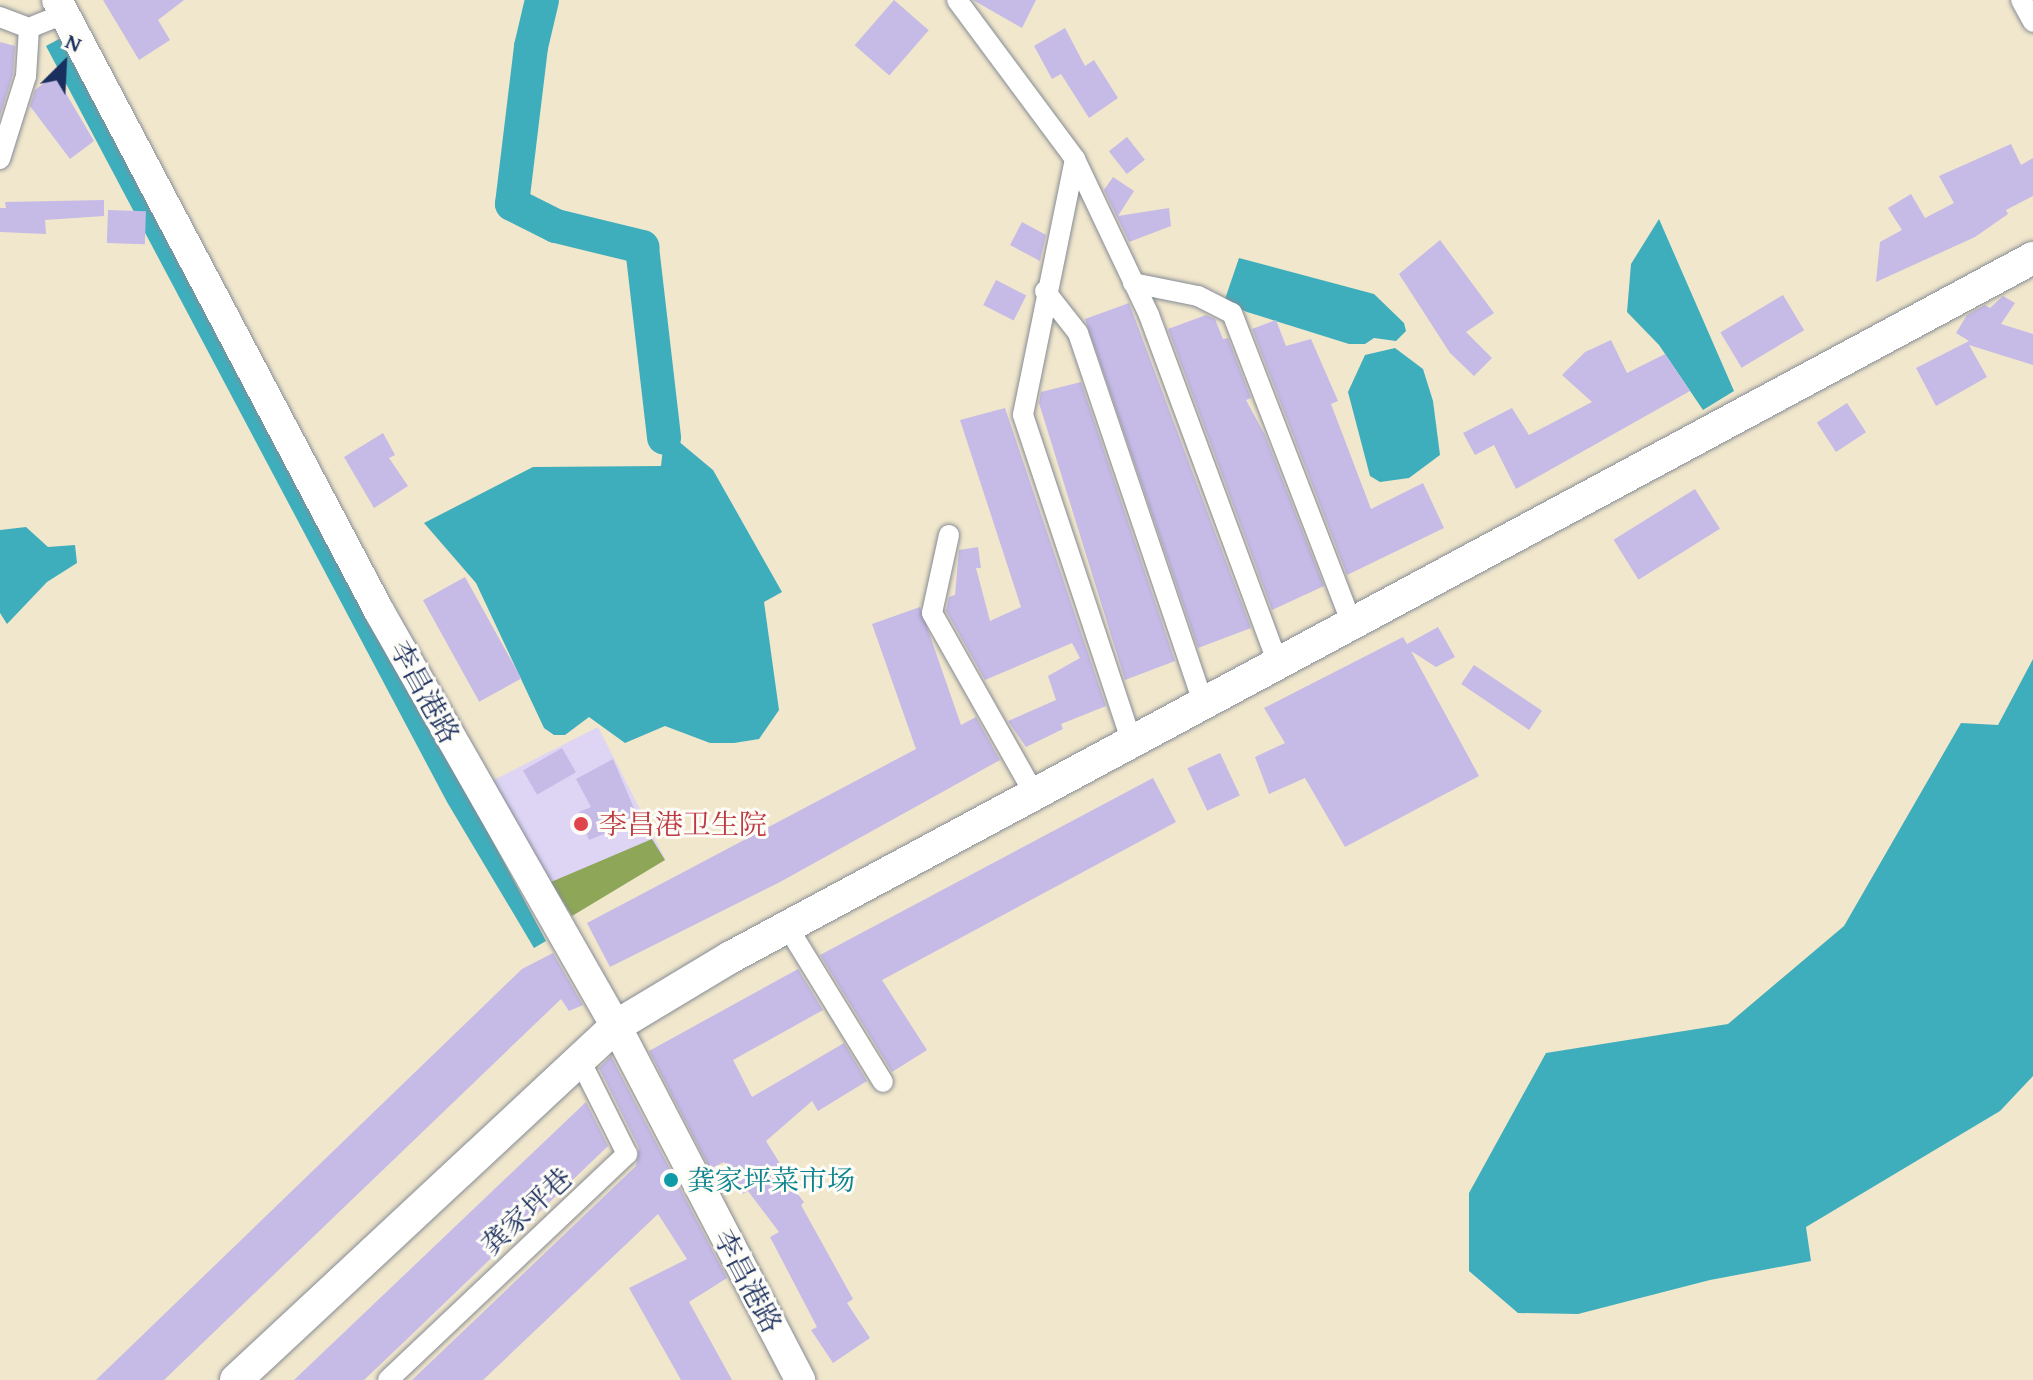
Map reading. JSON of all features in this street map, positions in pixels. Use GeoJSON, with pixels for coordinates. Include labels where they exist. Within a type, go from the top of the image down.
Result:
{"type":"FeatureCollection","features":[{"type":"Feature","properties":{"kind":"main road"},"geometry":{"type":"LineString","coordinates":[[236,1380],[616,1026],[787,926],[2033,258]]}},
{"type":"Feature","properties":{"kind":"street"},"geometry":{"type":"LineString","coordinates":[[957,0],[990,51],[1075,159],[1149,315],[1277,661]]}},
{"type":"Feature","properties":{"kind":"street"},"geometry":{"type":"LineString","coordinates":[[2021,0],[2033,22]]}},
{"type":"Feature","properties":{"kind":"street"},"geometry":{"type":"LineString","coordinates":[[29,28],[60,7]]}},
{"type":"Feature","properties":{"kind":"street","name":"李昌港路"},"geometry":{"type":"LineString","coordinates":[[60,7],[379,611],[616,1026],[800,1380]]}},
{"type":"Feature","properties":{"kind":"street"},"geometry":{"type":"LineString","coordinates":[[0,17],[29,28]]}},
{"type":"Feature","properties":{"kind":"street"},"geometry":{"type":"LineString","coordinates":[[0,159],[26,76],[29,28]]}},
{"type":"Feature","properties":{"kind":"street"},"geometry":{"type":"LineString","coordinates":[[1075,159],[1045,291],[1023,415],[1131,740]]}},
{"type":"Feature","properties":{"kind":"street"},"geometry":{"type":"LineString","coordinates":[[1133,283],[1198,296],[1232,313],[1351,621]]}},
{"type":"Feature","properties":{"kind":"street"},"geometry":{"type":"LineString","coordinates":[[1045,291],[1078,333],[1203,702]]}},
{"type":"Feature","properties":{"kind":"street"},"geometry":{"type":"LineString","coordinates":[[949,535],[932,613],[1034,793]]}},
{"type":"Feature","properties":{"kind":"street"},"geometry":{"type":"LineString","coordinates":[[787,926],[883,1082]]}},
{"type":"Feature","properties":{"kind":"street","name":"龚家坪巷"},"geometry":{"type":"LineString","coordinates":[[388,1380],[627,1154],[580,1060]]}},
{"type":"Feature","properties":{"kind":"shaded area","name":"李昌港卫生院"},"geometry":{"type":"Polygon","coordinates":[[[598,727],[666,860],[560,914],[492,781],[598,727]]]}},
{"type":"Feature","properties":{"kind":"green space"},"geometry":{"type":"Polygon","coordinates":[[[652,839],[665,860],[572,916],[551,882],[652,839]]]}},
{"type":"Feature","properties":{"kind":"water"},"geometry":{"type":"Polygon","coordinates":[[[59,39],[68,45],[546,941],[534,948],[447,802],[46,46],[59,39]]]}},
{"type":"Feature","properties":{"kind":"water"},"geometry":{"type":"Polygon","coordinates":[[[1659,219],[1734,391],[1703,410],[1659,345],[1627,312],[1631,264],[1659,219]]]}},
{"type":"Feature","properties":{"kind":"water"},"geometry":{"type":"Polygon","coordinates":[[[1239,258],[1374,294],[1404,323],[1406,331],[1396,341],[1374,338],[1365,344],[1349,344],[1224,302],[1239,258]]]}},
{"type":"Feature","properties":{"kind":"water"},"geometry":{"type":"Polygon","coordinates":[[[1395,348],[1423,369],[1433,401],[1440,455],[1409,478],[1380,482],[1370,476],[1348,392],[1365,355],[1395,348]]]}},
{"type":"Feature","properties":{"kind":"water"},"geometry":{"type":"Polygon","coordinates":[[[665,430],[713,470],[782,592],[764,602],[779,710],[759,739],[734,743],[710,743],[665,726],[625,743],[589,717],[565,735],[554,735],[544,728],[476,583],[424,523],[533,467],[661,466],[665,430]]]}},
{"type":"Feature","properties":{"kind":"water"},"geometry":{"type":"Polygon","coordinates":[[[26,527],[48,547],[75,545],[77,563],[47,582],[7,624],[0,613],[0,530],[26,527]]]}},
{"type":"Feature","properties":{"kind":"water"},"geometry":{"type":"Polygon","coordinates":[[[2033,659],[2033,1076],[2000,1111],[1806,1227],[1811,1261],[1710,1280],[1578,1314],[1518,1313],[1469,1271],[1469,1193],[1546,1053],[1728,1024],[1844,926],[1961,723],[1998,725],[2033,659]]]}},
{"type":"Feature","properties":{"kind":"building"},"geometry":{"type":"Polygon","coordinates":[[[103,0],[184,0],[158,20],[170,40],[139,60],[103,0]]]}},
{"type":"Feature","properties":{"kind":"building"},"geometry":{"type":"Polygon","coordinates":[[[894,0],[929,30],[889,75],[855,45],[894,0]]]}},
{"type":"Feature","properties":{"kind":"building"},"geometry":{"type":"Polygon","coordinates":[[[973,0],[1036,0],[1022,28],[973,0]]]}},
{"type":"Feature","properties":{"kind":"building"},"geometry":{"type":"Polygon","coordinates":[[[1065,28],[1085,66],[1094,60],[1118,98],[1089,118],[1061,74],[1052,79],[1034,46],[1065,28]]]}},
{"type":"Feature","properties":{"kind":"building"},"geometry":{"type":"Polygon","coordinates":[[[0,42],[15,46],[13,74],[0,116],[0,42]]]}},
{"type":"Feature","properties":{"kind":"building"},"geometry":{"type":"Polygon","coordinates":[[[55,75],[94,141],[70,159],[30,106],[35,90],[55,75]]]}},
{"type":"Feature","properties":{"kind":"building"},"geometry":{"type":"Polygon","coordinates":[[[1127,137],[1145,160],[1127,174],[1109,151],[1127,137]]]}},
{"type":"Feature","properties":{"kind":"building"},"geometry":{"type":"Polygon","coordinates":[[[2011,144],[2021,165],[2033,158],[2033,196],[2006,210],[2008,214],[1975,237],[1876,282],[1880,242],[1902,230],[1888,208],[1911,194],[1925,218],[1954,203],[1939,176],[2011,144]]]}},
{"type":"Feature","properties":{"kind":"building"},"geometry":{"type":"Polygon","coordinates":[[[1113,177],[1134,191],[1118,216],[1169,208],[1171,226],[1129,242],[1104,190],[1113,177]]]}},
{"type":"Feature","properties":{"kind":"building"},"geometry":{"type":"Polygon","coordinates":[[[104,200],[104,216],[45,220],[46,234],[0,232],[0,208],[6,208],[5,202],[104,200]]]}},
{"type":"Feature","properties":{"kind":"building"},"geometry":{"type":"Polygon","coordinates":[[[108,210],[146,211],[145,244],[107,243],[108,210]]]}},
{"type":"Feature","properties":{"kind":"building"},"geometry":{"type":"Polygon","coordinates":[[[1022,222],[1046,235],[1040,261],[1010,245],[1022,222]]]}},
{"type":"Feature","properties":{"kind":"building"},"geometry":{"type":"Polygon","coordinates":[[[1440,240],[1494,313],[1466,332],[1492,358],[1474,376],[1450,353],[1399,274],[1440,240]]]}},
{"type":"Feature","properties":{"kind":"building"},"geometry":{"type":"Polygon","coordinates":[[[996,280],[1026,295],[1014,320],[983,305],[996,280]]]}},
{"type":"Feature","properties":{"kind":"building"},"geometry":{"type":"Polygon","coordinates":[[[1783,295],[1804,330],[1742,368],[1720,333],[1783,295]]]}},
{"type":"Feature","properties":{"kind":"building"},"geometry":{"type":"Polygon","coordinates":[[[2003,296],[2015,303],[2001,324],[2033,334],[2033,365],[1969,345],[1987,377],[1936,406],[1916,368],[1969,341],[1956,333],[1967,315],[1985,305],[1990,308],[2003,296]]]}},
{"type":"Feature","properties":{"kind":"building"},"geometry":{"type":"Polygon","coordinates":[[[1129,303],[1251,628],[1198,648],[1085,319],[1129,303]]]}},
{"type":"Feature","properties":{"kind":"building"},"geometry":{"type":"Polygon","coordinates":[[[1206,315],[1215,319],[1223,339],[1228,338],[1251,398],[1246,400],[1265,435],[1324,586],[1272,610],[1168,329],[1206,315]]]}},
{"type":"Feature","properties":{"kind":"building"},"geometry":{"type":"Polygon","coordinates":[[[1276,320],[1286,346],[1311,339],[1338,401],[1331,404],[1371,509],[1423,483],[1444,528],[1347,575],[1252,329],[1276,320]]]}},
{"type":"Feature","properties":{"kind":"building"},"geometry":{"type":"Polygon","coordinates":[[[1611,340],[1627,373],[1665,354],[1690,391],[1516,489],[1494,445],[1475,455],[1463,433],[1512,408],[1529,435],[1592,402],[1562,375],[1585,352],[1611,340]]]}},
{"type":"Feature","properties":{"kind":"building"},"geometry":{"type":"Polygon","coordinates":[[[1081,382],[1175,661],[1125,680],[1039,403],[1041,392],[1081,382]]]}},
{"type":"Feature","properties":{"kind":"building"},"geometry":{"type":"Polygon","coordinates":[[[1847,403],[1866,432],[1836,452],[1817,423],[1847,403]]]}},
{"type":"Feature","properties":{"kind":"building"},"geometry":{"type":"Polygon","coordinates":[[[1005,408],[1106,706],[1061,724],[1063,729],[1026,747],[1008,721],[1056,700],[1048,676],[1080,658],[1072,643],[985,680],[946,611],[949,597],[955,595],[959,550],[978,547],[981,568],[976,568],[990,621],[1021,607],[960,420],[1005,408]]]}},
{"type":"Feature","properties":{"kind":"building"},"geometry":{"type":"Polygon","coordinates":[[[383,433],[395,455],[389,458],[408,486],[374,508],[344,457],[383,433]]]}},
{"type":"Feature","properties":{"kind":"building"},"geometry":{"type":"Polygon","coordinates":[[[1695,489],[1720,529],[1638,580],[1614,540],[1695,489]]]}},
{"type":"Feature","properties":{"kind":"building"},"geometry":{"type":"Polygon","coordinates":[[[465,577],[521,678],[479,702],[423,600],[465,577]]]}},
{"type":"Feature","properties":{"kind":"building"},"geometry":{"type":"Polygon","coordinates":[[[920,607],[961,725],[976,717],[1000,760],[780,882],[610,967],[587,923],[916,749],[872,624],[920,607]]]}},
{"type":"Feature","properties":{"kind":"building"},"geometry":{"type":"Polygon","coordinates":[[[1438,627],[1455,657],[1436,667],[1411,651],[1479,776],[1345,847],[1305,778],[1269,794],[1255,757],[1285,743],[1264,708],[1403,637],[1407,644],[1438,627]]]}},
{"type":"Feature","properties":{"kind":"building"},"geometry":{"type":"Polygon","coordinates":[[[1474,665],[1542,711],[1529,730],[1461,684],[1474,665]]]}},
{"type":"Feature","properties":{"kind":"building"},"geometry":{"type":"Polygon","coordinates":[[[562,748],[576,772],[537,795],[523,770],[562,748]]]}},
{"type":"Feature","properties":{"kind":"building"},"geometry":{"type":"Polygon","coordinates":[[[1220,753],[1240,796],[1207,811],[1187,768],[1220,753]]]}},
{"type":"Feature","properties":{"kind":"building"},"geometry":{"type":"Polygon","coordinates":[[[613,759],[639,820],[589,840],[579,812],[591,807],[576,779],[613,759]]]}},
{"type":"Feature","properties":{"kind":"building"},"geometry":{"type":"Polygon","coordinates":[[[1153,778],[1176,822],[882,980],[927,1050],[892,1072],[820,955],[1153,778]]]}},
{"type":"Feature","properties":{"kind":"building"},"geometry":{"type":"Polygon","coordinates":[[[553,953],[583,1005],[569,1011],[561,999],[164,1380],[96,1380],[522,969],[553,953]]]}},
{"type":"Feature","properties":{"kind":"building"},"geometry":{"type":"Polygon","coordinates":[[[798,969],[823,1010],[733,1060],[752,1097],[844,1043],[867,1081],[818,1111],[812,1101],[766,1141],[784,1170],[780,1172],[804,1202],[801,1205],[853,1299],[847,1303],[870,1338],[833,1363],[811,1330],[817,1327],[770,1237],[779,1232],[748,1191],[743,1194],[724,1162],[710,1169],[649,1051],[798,969]]]}},
{"type":"Feature","properties":{"kind":"building"},"geometry":{"type":"Polygon","coordinates":[[[611,1056],[727,1278],[689,1302],[732,1380],[681,1380],[629,1288],[687,1259],[658,1214],[483,1380],[412,1380],[636,1166],[639,1148],[599,1068],[611,1056]]]}},
{"type":"Feature","properties":{"kind":"building"},"geometry":{"type":"Polygon","coordinates":[[[586,1102],[608,1146],[405,1341],[364,1380],[294,1380],[586,1102]]]}},
{"type":"Feature","properties":{"kind":"waterway"},"geometry":{"type":"LineString","coordinates":[[542,0],[531,47],[512,204],[556,226],[642,247],[664,438]]}},
{"type":"Feature","properties":{"kind":"place","name":"李昌港卫生院"},"geometry":{"type":"Point","coordinates":[581,824]}},
{"type":"Feature","properties":{"kind":"place","name":"龚家坪菜市场"},"geometry":{"type":"Point","coordinates":[671,1180]}}]}
